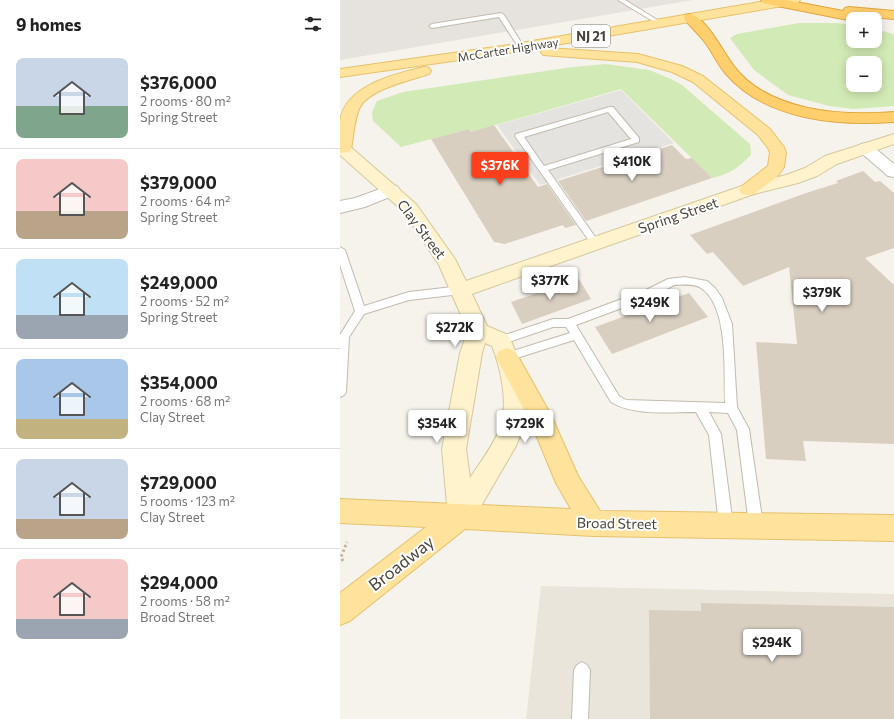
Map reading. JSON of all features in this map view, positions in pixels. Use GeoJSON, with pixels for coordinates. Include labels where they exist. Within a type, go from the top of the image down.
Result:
{"type":"FeatureCollection","features":[{"type":"Feature","properties":{"kind":"highway"},"geometry":{"type":"LineString","coordinates":[[773,1],[846,15]]}},
{"type":"Feature","properties":{"kind":"highway"},"geometry":{"type":"LineString","coordinates":[[815,9],[874,12],[894,15]]}},
{"type":"Feature","properties":{"kind":"highway"},"geometry":{"type":"LineString","coordinates":[[690,18],[708,38],[726,66],[736,78],[749,88],[768,99],[804,111],[829,116],[852,119],[894,117]]}},
{"type":"Feature","properties":{"kind":"highway"},"geometry":{"type":"LineString","coordinates":[[882,23],[894,26]]}},
{"type":"Feature","properties":{"kind":"main road","name":"McCarter Highway"},"geometry":{"type":"LineString","coordinates":[[340,73],[515,48],[661,24],[773,1],[794,0]]}},
{"type":"Feature","properties":{"kind":"main road"},"geometry":{"type":"LineString","coordinates":[[515,48],[638,58],[677,69],[698,79],[764,132],[776,147],[778,153],[776,167],[771,173],[748,190]]}},
{"type":"Feature","properties":{"kind":"main road"},"geometry":{"type":"LineString","coordinates":[[342,147],[353,106],[363,95],[382,86],[470,55]]}},
{"type":"Feature","properties":{"kind":"main road","name":"Spring Street"},"geometry":{"type":"LineString","coordinates":[[461,290],[748,190],[792,179],[811,172],[831,160],[894,139]]}},
{"type":"Feature","properties":{"kind":"main road","name":"Clay Street"},"geometry":{"type":"LineString","coordinates":[[342,147],[410,208],[419,220],[448,264],[479,331]]}},
{"type":"Feature","properties":{"kind":"main road"},"geometry":{"type":"LineString","coordinates":[[461,516],[454,449],[471,353],[479,331],[503,349],[542,422],[569,483],[593,523]]}},
{"type":"Feature","properties":{"kind":"main road"},"geometry":{"type":"LineString","coordinates":[[461,516],[508,439],[513,424],[515,394],[503,349]]}},
{"type":"Feature","properties":{"kind":"main road","name":"Broad Street"},"geometry":{"type":"LineString","coordinates":[[340,511],[593,523],[894,528]]}},
{"type":"Feature","properties":{"kind":"main road","name":"Broadway"},"geometry":{"type":"LineString","coordinates":[[340,611],[461,516]]}},
{"type":"Feature","properties":{"kind":"street"},"geometry":{"type":"LineString","coordinates":[[865,148],[894,172]]}},
{"type":"Feature","properties":{"kind":"street"},"geometry":{"type":"LineString","coordinates":[[340,207],[359,203],[391,190]]}},
{"type":"Feature","properties":{"kind":"lane"},"geometry":{"type":"LineString","coordinates":[[620,0],[661,24]]}},
{"type":"Feature","properties":{"kind":"lane"},"geometry":{"type":"LineString","coordinates":[[432,26],[501,15],[515,48]]}},
{"type":"Feature","properties":{"kind":"lane"},"geometry":{"type":"LineString","coordinates":[[542,169],[636,140],[610,109],[519,136],[542,169],[595,243]]}},
{"type":"Feature","properties":{"kind":"lane"},"geometry":{"type":"LineString","coordinates":[[340,250],[360,311]]}},
{"type":"Feature","properties":{"kind":"lane"},"geometry":{"type":"LineString","coordinates":[[503,349],[553,323],[569,323],[650,293],[672,282],[685,281],[703,284],[717,298],[727,324],[731,408],[743,429],[756,525]]}},
{"type":"Feature","properties":{"kind":"lane"},"geometry":{"type":"LineString","coordinates":[[340,392],[344,337],[360,311],[409,296],[461,290]]}},
{"type":"Feature","properties":{"kind":"lane"},"geometry":{"type":"LineString","coordinates":[[569,323],[615,399],[623,404],[632,406],[731,408]]}},
{"type":"Feature","properties":{"kind":"lane"},"geometry":{"type":"LineString","coordinates":[[503,349],[577,335]]}},
{"type":"Feature","properties":{"kind":"lane"},"geometry":{"type":"LineString","coordinates":[[700,408],[715,434],[726,525]]}},
{"type":"Feature","properties":{"kind":"lane"},"geometry":{"type":"LineString","coordinates":[[580,719],[582,670]]}},
{"type":"Feature","properties":{"kind":"path"},"geometry":{"type":"LineString","coordinates":[[342,558],[347,542]]}},
{"type":"Feature","properties":{"kind":"shaded area"},"geometry":{"type":"Polygon","coordinates":[[[340,0],[693,0],[340,60],[340,0]]]}},
{"type":"Feature","properties":{"kind":"shaded area"},"geometry":{"type":"Polygon","coordinates":[[[621,90],[674,143],[540,185],[497,125],[621,90]]]}},
{"type":"Feature","properties":{"kind":"shaded area"},"geometry":{"type":"Polygon","coordinates":[[[541,586],[894,594],[894,719],[526,719],[541,586]]]}},
{"type":"Feature","properties":{"kind":"green space"},"geometry":{"type":"Polygon","coordinates":[[[799,23],[837,23],[846,24],[846,48],[882,48],[882,31],[894,34],[894,106],[854,109],[829,106],[788,95],[754,70],[730,38],[737,34],[799,23]]]}},
{"type":"Feature","properties":{"kind":"green space"},"geometry":{"type":"Polygon","coordinates":[[[606,64],[649,70],[682,85],[750,144],[751,155],[733,170],[724,175],[712,178],[621,89],[471,132],[469,129],[401,147],[373,121],[372,112],[377,101],[403,92],[573,67],[606,64]]]}},
{"type":"Feature","properties":{"kind":"building"},"geometry":{"type":"Polygon","coordinates":[[[494,125],[538,187],[547,184],[576,225],[565,228],[563,225],[505,244],[494,242],[431,139],[469,129],[471,132],[494,125]]]}},
{"type":"Feature","properties":{"kind":"building"},"geometry":{"type":"Polygon","coordinates":[[[672,145],[686,159],[692,158],[712,178],[586,221],[558,181],[672,145]]]}},
{"type":"Feature","properties":{"kind":"building"},"geometry":{"type":"Polygon","coordinates":[[[863,171],[875,182],[880,181],[894,193],[894,248],[865,258],[894,285],[894,444],[803,441],[806,461],[766,459],[756,342],[797,344],[789,267],[743,286],[713,252],[707,254],[690,235],[838,183],[836,181],[863,171]]]}},
{"type":"Feature","properties":{"kind":"building"},"geometry":{"type":"Polygon","coordinates":[[[579,279],[591,299],[522,324],[511,302],[579,279]]]}},
{"type":"Feature","properties":{"kind":"building"},"geometry":{"type":"Polygon","coordinates":[[[689,293],[708,317],[612,354],[595,327],[689,293]]]}},
{"type":"Feature","properties":{"kind":"building"},"geometry":{"type":"Polygon","coordinates":[[[701,603],[894,607],[894,719],[650,719],[649,610],[701,611],[701,603]]]}}]}
